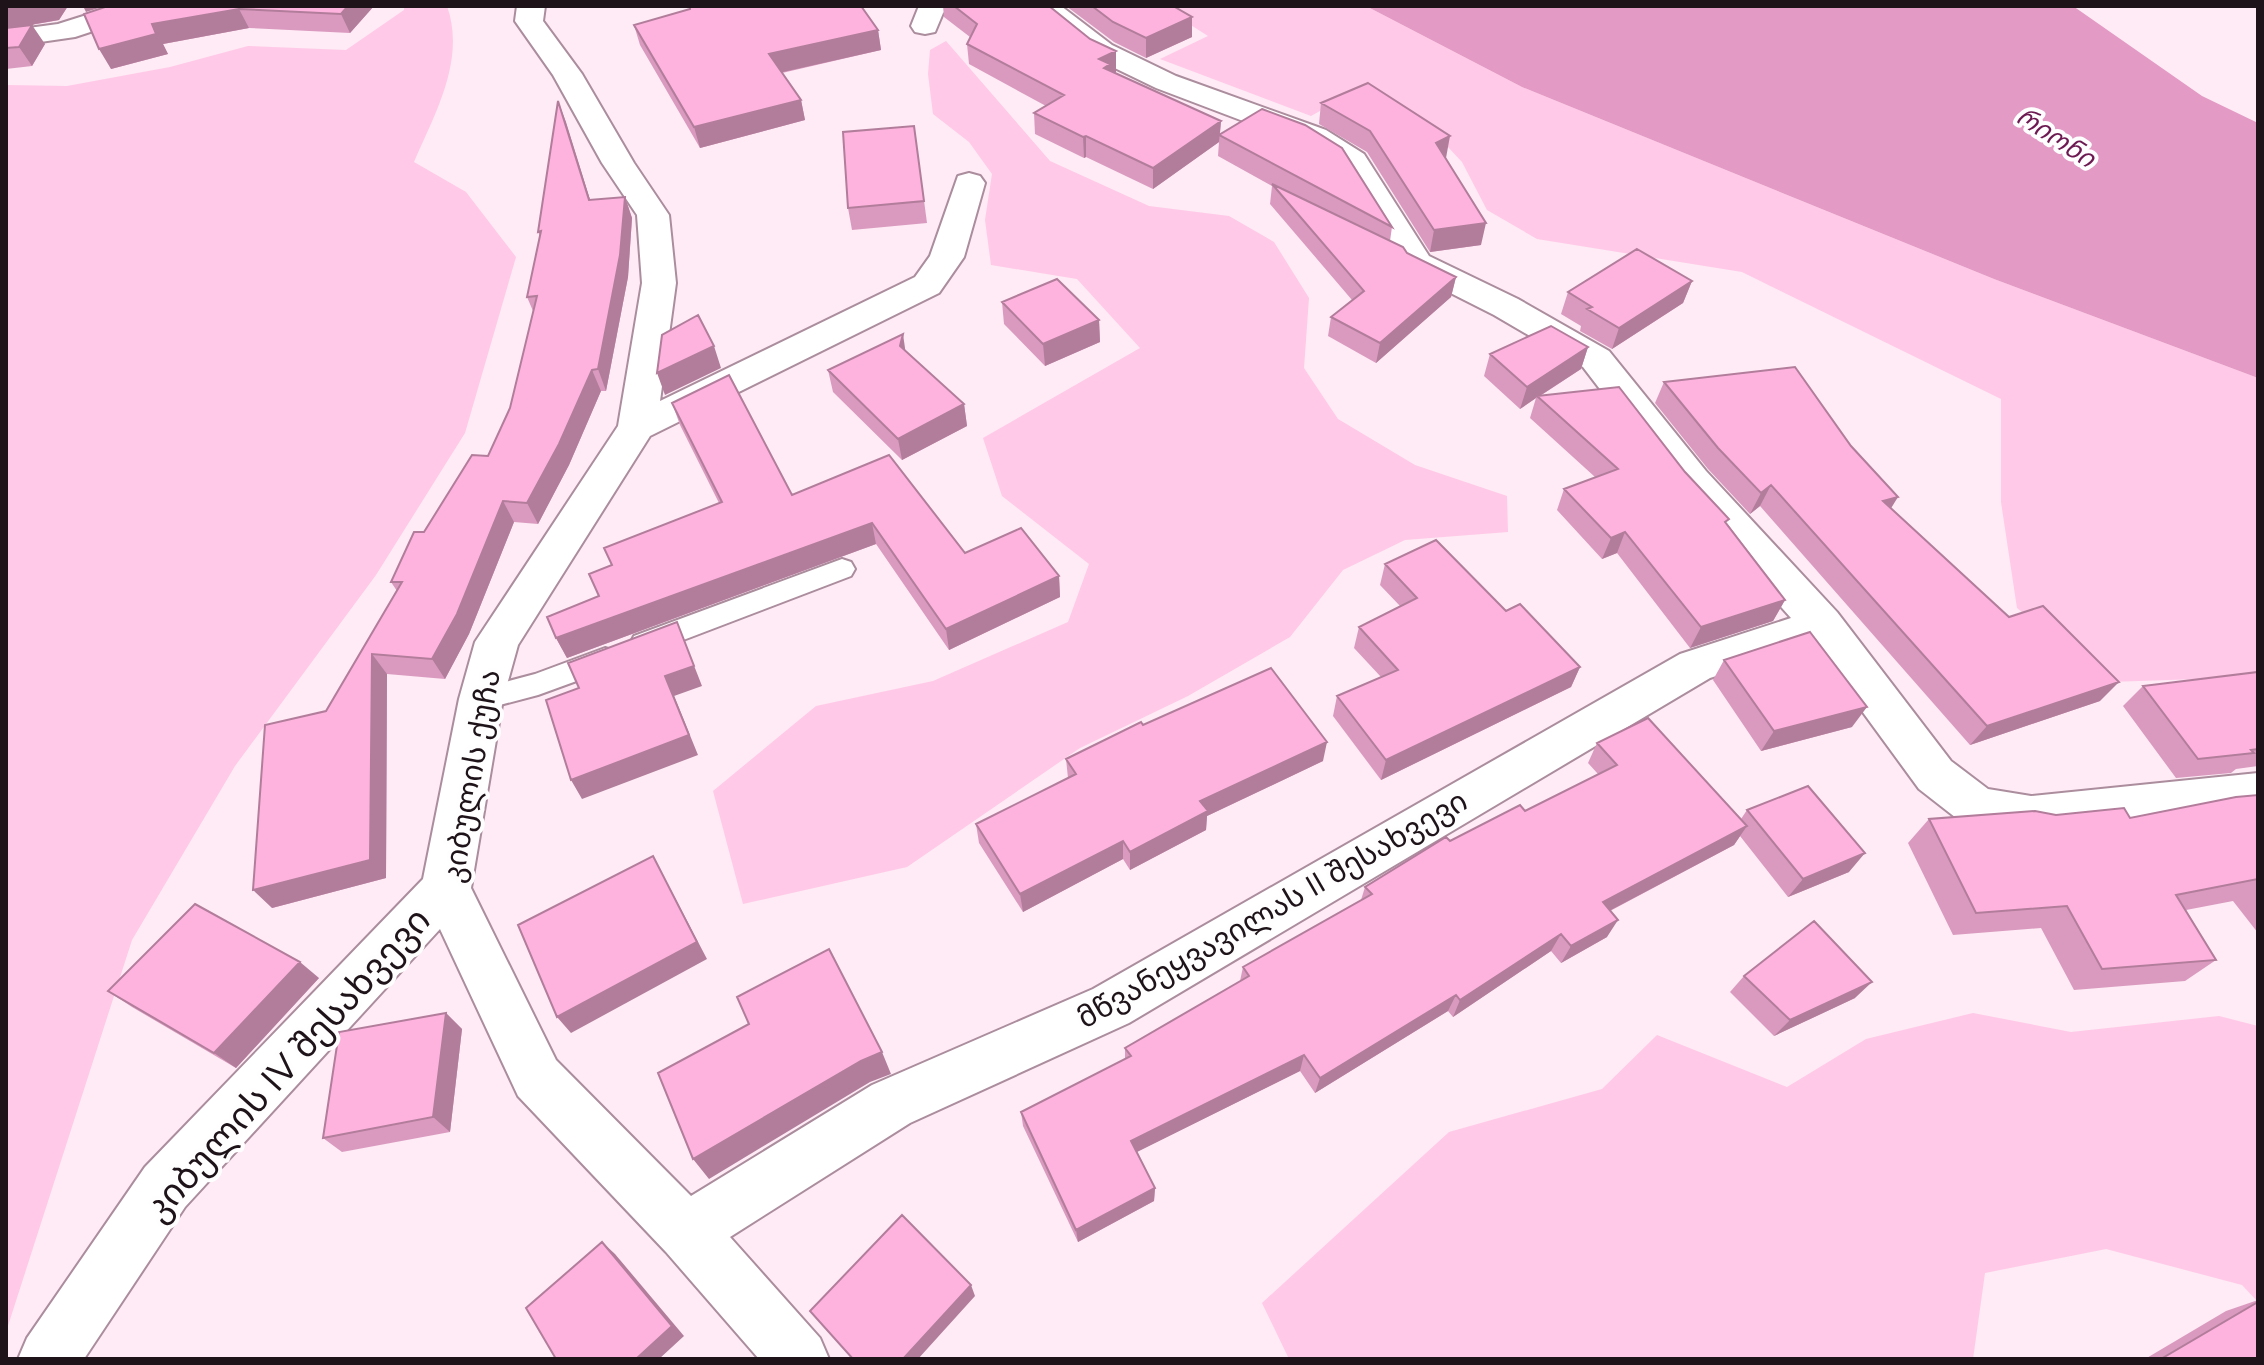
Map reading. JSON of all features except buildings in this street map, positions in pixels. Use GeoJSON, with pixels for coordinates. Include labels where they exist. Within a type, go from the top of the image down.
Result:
{"type":"FeatureCollection","features":[{"type":"Feature","properties":{"kind":"street"},"geometry":{"type":"LineString","coordinates":[[6,39],[47,37],[141,6]]}},
{"type":"Feature","properties":{"kind":"street","name":"კიბულის ქუჩა"},"geometry":{"type":"LineString","coordinates":[[531,6],[529,21],[567,74],[618,163],[653,215],[659,283],[637,427],[497,642],[481,699],[446,889],[537,1078],[686,1232],[799,1359]]}},
{"type":"Feature","properties":{"kind":"street"},"geometry":{"type":"LineString","coordinates":[[1044,6],[1102,51],[1166,82],[1315,137],[1353,161],[1417,263],[1506,307],[1596,359],[1692,481],[1822,624],[1935,775],[1977,807],[2031,816],[2258,793]]}},
{"type":"Feature","properties":{"kind":"street"},"geometry":{"type":"LineString","coordinates":[[637,427],[927,285],[947,257],[969,183]]}},
{"type":"Feature","properties":{"kind":"street","name":"მწვანეყვავილას II შესახვევი"},"geometry":{"type":"LineString","coordinates":[[686,1232],[891,1104],[1111,1006],[1695,666],[1822,624]]}},
{"type":"Feature","properties":{"kind":"street","name":"კიბულის IV შესახვევი"},"geometry":{"type":"LineString","coordinates":[[48,1359],[165,1187],[446,889]]}},
{"type":"Feature","properties":{"kind":"lane"},"geometry":{"type":"LineString","coordinates":[[481,699],[538,684],[842,569]]}},
{"type":"Feature","properties":{"kind":"shaded area"},"geometry":{"type":"Polygon","coordinates":[[[404,6],[447,6],[452,26],[453,46],[446,86],[414,162],[466,192],[516,257],[465,433],[376,575],[235,766],[132,940],[6,1332],[6,85],[67,86],[170,67],[248,46],[346,50],[404,10],[404,6]]]}},
{"type":"Feature","properties":{"kind":"shaded area"},"geometry":{"type":"Polygon","coordinates":[[[1161,6],[1366,6],[1522,87],[1994,279],[2258,378],[2258,677],[2109,682],[2017,608],[2001,502],[2001,399],[1742,272],[1537,239],[1487,210],[1462,162],[1432,130],[1355,91],[1311,116],[1160,59],[1208,36],[1161,6]]]}},
{"type":"Feature","properties":{"kind":"shaded area"},"geometry":{"type":"Polygon","coordinates":[[[946,41],[1050,161],[1149,206],[1229,216],[1274,242],[1309,298],[1304,368],[1338,419],[1415,465],[1507,496],[1508,532],[1405,540],[1343,570],[1290,637],[1188,696],[1080,748],[907,867],[743,904],[713,791],[816,706],[933,681],[1068,622],[1089,564],[1002,496],[983,438],[1140,348],[1077,279],[991,265],[985,220],[992,174],[969,142],[933,114],[928,74],[930,50],[946,41]]]}},
{"type":"Feature","properties":{"kind":"shaded area"},"geometry":{"type":"Polygon","coordinates":[[[1973,1013],[2071,1032],[2219,1016],[2258,1026],[2258,1302],[2242,1285],[2106,1249],[1985,1273],[1973,1359],[1289,1359],[1262,1303],[1449,1132],[1602,1089],[1657,1035],[1787,1087],[1866,1039],[1973,1013]]]}},
{"type":"Feature","properties":{"kind":"water","name":"რიონი"},"geometry":{"type":"Polygon","coordinates":[[[1366,6],[2073,6],[2202,96],[2258,123],[2258,378],[1994,279],[1522,87],[1366,6]]]}}]}
